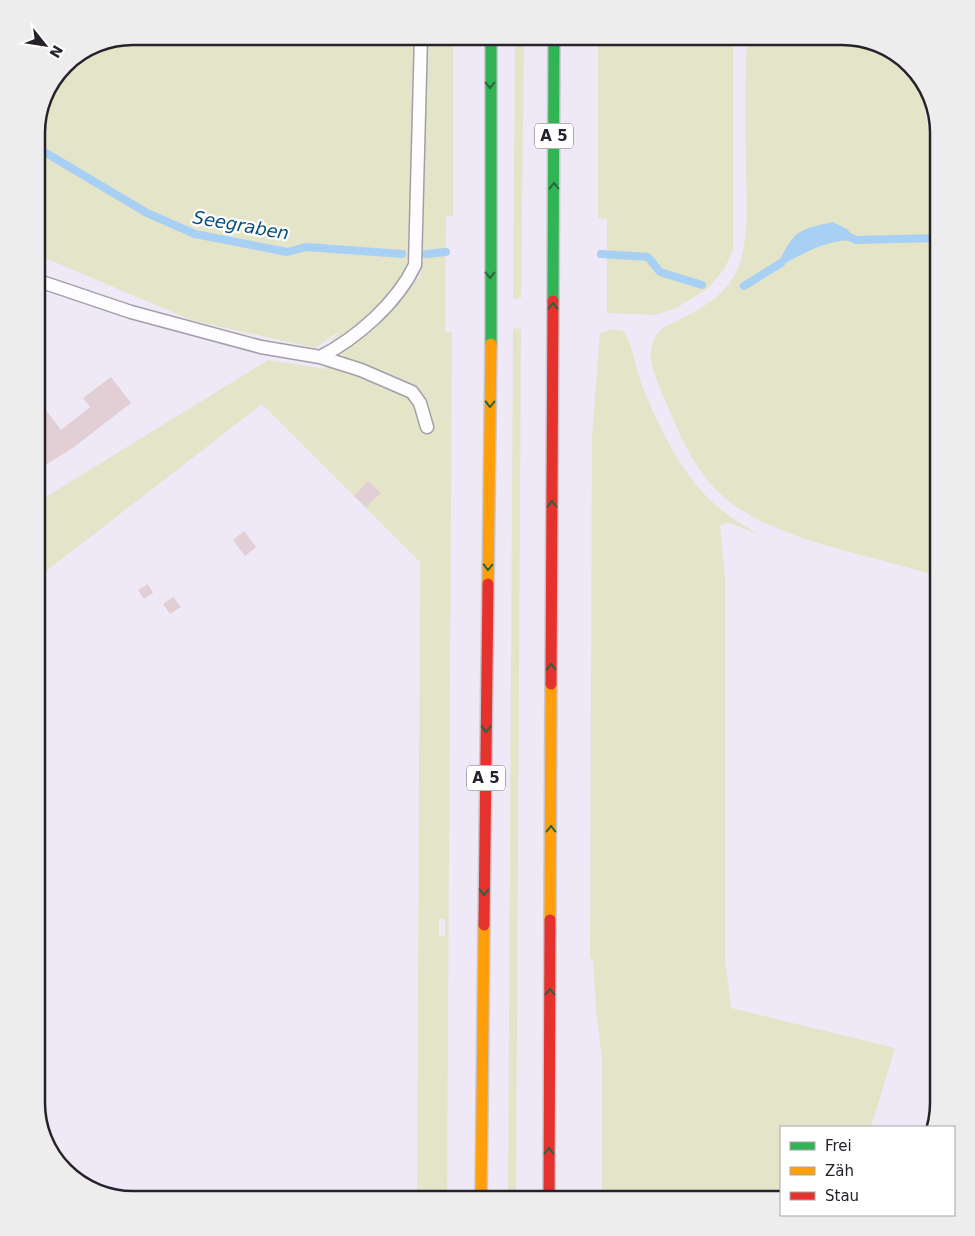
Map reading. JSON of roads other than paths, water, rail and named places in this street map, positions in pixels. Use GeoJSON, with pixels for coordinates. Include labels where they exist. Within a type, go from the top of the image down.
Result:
{"type":"FeatureCollection","features":[{"type":"Feature","properties":{"kind":"highway","name":"A 5"},"geometry":{"type":"LineString","coordinates":[[481,1191],[491,356],[490,45]]}},
{"type":"Feature","properties":{"kind":"highway","name":"A 5"},"geometry":{"type":"LineString","coordinates":[[549,1191],[554,45]]}},
{"type":"Feature","properties":{"kind":"lane"},"geometry":{"type":"LineString","coordinates":[[320,357],[336,348],[394,299],[407,283],[415,265],[421,45]]}},
{"type":"Feature","properties":{"kind":"lane"},"geometry":{"type":"LineString","coordinates":[[45,283],[131,312],[260,347],[320,357],[361,370],[407,389],[420,403],[427,426]]}},
{"type":"Feature","properties":{"kind":"water"},"geometry":{"type":"Polygon","coordinates":[[[833,222],[847,229],[856,240],[844,240],[823,245],[774,269],[786,248],[801,231],[833,222]]]}},
{"type":"Feature","properties":{"kind":"waterway","name":"Seegraben"},"geometry":{"type":"LineString","coordinates":[[45,152],[147,213],[195,234],[287,252],[306,247],[402,254]]}},
{"type":"Feature","properties":{"kind":"waterway"},"geometry":{"type":"LineString","coordinates":[[847,236],[856,240],[930,238]]}},
{"type":"Feature","properties":{"kind":"waterway"},"geometry":{"type":"LineString","coordinates":[[426,254],[446,252]]}},
{"type":"Feature","properties":{"kind":"waterway"},"geometry":{"type":"LineString","coordinates":[[601,254],[648,257],[660,272],[702,285]]}},
{"type":"Feature","properties":{"kind":"waterway"},"geometry":{"type":"LineString","coordinates":[[744,286],[781,263]]}}]}
